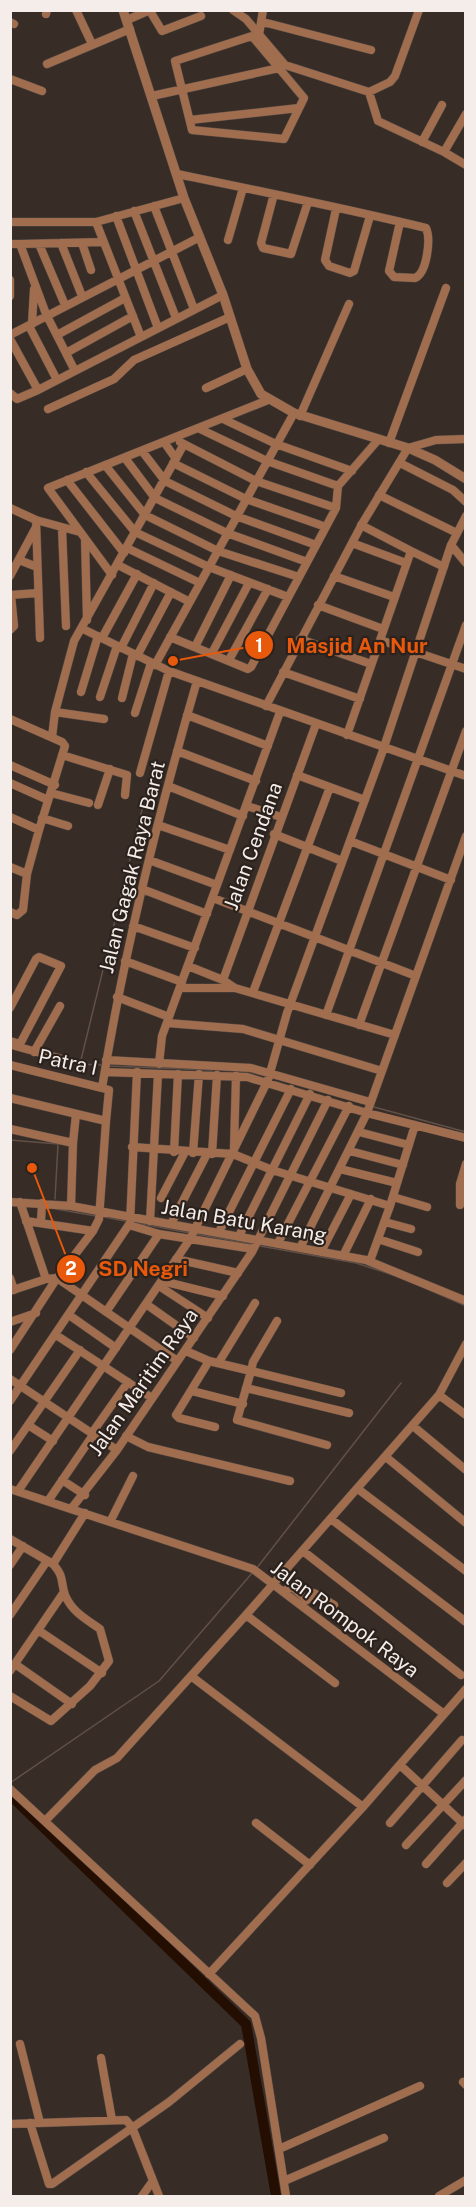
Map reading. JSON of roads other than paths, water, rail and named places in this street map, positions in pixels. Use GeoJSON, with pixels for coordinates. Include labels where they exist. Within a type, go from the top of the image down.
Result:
{"type":"FeatureCollection","features":[{"type":"Feature","properties":{"kind":"street"},"geometry":{"type":"LineString","coordinates":[[76,10],[92,44]]}},
{"type":"Feature","properties":{"kind":"street"},"geometry":{"type":"LineString","coordinates":[[123,10],[184,198],[223,295],[247,369],[255,386],[268,400],[297,414],[408,448],[435,460],[465,479]]}},
{"type":"Feature","properties":{"kind":"street"},"geometry":{"type":"LineString","coordinates":[[47,64],[129,25],[150,10],[162,31],[201,16]]}},
{"type":"Feature","properties":{"kind":"street"},"geometry":{"type":"LineString","coordinates":[[233,10],[246,19],[281,62],[292,69],[369,92],[390,82],[395,76],[418,10]]}},
{"type":"Feature","properties":{"kind":"street"},"geometry":{"type":"LineString","coordinates":[[259,35],[263,22],[263,10]]}},
{"type":"Feature","properties":{"kind":"street"},"geometry":{"type":"LineString","coordinates":[[263,22],[371,50]]}},
{"type":"Feature","properties":{"kind":"street"},"geometry":{"type":"LineString","coordinates":[[252,36],[279,68],[304,98],[284,139],[192,130],[175,61],[252,36]]}},
{"type":"Feature","properties":{"kind":"street"},"geometry":{"type":"LineString","coordinates":[[152,96],[279,68]]}},
{"type":"Feature","properties":{"kind":"street"},"geometry":{"type":"LineString","coordinates":[[10,79],[42,91]]}},
{"type":"Feature","properties":{"kind":"street"},"geometry":{"type":"LineString","coordinates":[[369,92],[378,121],[444,152],[465,165]]}},
{"type":"Feature","properties":{"kind":"street"},"geometry":{"type":"LineString","coordinates":[[422,142],[442,105]]}},
{"type":"Feature","properties":{"kind":"street"},"geometry":{"type":"LineString","coordinates":[[190,120],[299,108]]}},
{"type":"Feature","properties":{"kind":"street"},"geometry":{"type":"LineString","coordinates":[[444,152],[465,114]]}},
{"type":"Feature","properties":{"kind":"street"},"geometry":{"type":"LineString","coordinates":[[177,174],[274,194],[336,209],[400,222],[422,227],[427,229],[428,237],[420,276],[404,279],[392,275],[389,271],[400,222]]}},
{"type":"Feature","properties":{"kind":"street"},"geometry":{"type":"LineString","coordinates":[[228,240],[243,188]]}},
{"type":"Feature","properties":{"kind":"street"},"geometry":{"type":"LineString","coordinates":[[274,194],[261,246],[291,254],[308,202]]}},
{"type":"Feature","properties":{"kind":"street"},"geometry":{"type":"LineString","coordinates":[[10,222],[96,222],[184,198]]}},
{"type":"Feature","properties":{"kind":"street"},"geometry":{"type":"LineString","coordinates":[[154,206],[194,309]]}},
{"type":"Feature","properties":{"kind":"street"},"geometry":{"type":"LineString","coordinates":[[336,209],[325,260],[329,266],[350,273],[354,271],[370,216]]}},
{"type":"Feature","properties":{"kind":"street"},"geometry":{"type":"LineString","coordinates":[[135,211],[176,318]]}},
{"type":"Feature","properties":{"kind":"street"},"geometry":{"type":"LineString","coordinates":[[116,216],[158,328]]}},
{"type":"Feature","properties":{"kind":"street"},"geometry":{"type":"LineString","coordinates":[[96,222],[141,337]]}},
{"type":"Feature","properties":{"kind":"street"},"geometry":{"type":"LineString","coordinates":[[38,390],[10,337],[46,314],[200,237]]}},
{"type":"Feature","properties":{"kind":"street"},"geometry":{"type":"LineString","coordinates":[[10,244],[103,242]]}},
{"type":"Feature","properties":{"kind":"street"},"geometry":{"type":"LineString","coordinates":[[61,243],[82,296]]}},
{"type":"Feature","properties":{"kind":"street"},"geometry":{"type":"LineString","coordinates":[[82,243],[91,270]]}},
{"type":"Feature","properties":{"kind":"street"},"geometry":{"type":"LineString","coordinates":[[20,244],[46,314],[75,369]]}},
{"type":"Feature","properties":{"kind":"street"},"geometry":{"type":"LineString","coordinates":[[39,244],[65,305]]}},
{"type":"Feature","properties":{"kind":"street"},"geometry":{"type":"LineString","coordinates":[[10,280],[10,296]]}},
{"type":"Feature","properties":{"kind":"street"},"geometry":{"type":"LineString","coordinates":[[34,284],[30,325],[57,380]]}},
{"type":"Feature","properties":{"kind":"street"},"geometry":{"type":"LineString","coordinates":[[388,443],[446,288]]}},
{"type":"Feature","properties":{"kind":"street"},"geometry":{"type":"LineString","coordinates":[[10,393],[17,399],[38,390],[223,295]]}},
{"type":"Feature","properties":{"kind":"street"},"geometry":{"type":"LineString","coordinates":[[57,335],[125,298]]}},
{"type":"Feature","properties":{"kind":"street"},"geometry":{"type":"LineString","coordinates":[[135,713],[153,664],[190,602],[276,444],[297,414],[349,304]]}},
{"type":"Feature","properties":{"kind":"street"},"geometry":{"type":"LineString","coordinates":[[66,353],[133,316]]}},
{"type":"Feature","properties":{"kind":"street"},"geometry":{"type":"LineString","coordinates":[[48,409],[114,379],[134,360],[230,317]]}},
{"type":"Feature","properties":{"kind":"street"},"geometry":{"type":"LineString","coordinates":[[206,388],[247,369]]}},
{"type":"Feature","properties":{"kind":"street"},"geometry":{"type":"LineString","coordinates":[[112,575],[48,488],[268,400]]}},
{"type":"Feature","properties":{"kind":"street"},"geometry":{"type":"LineString","coordinates":[[223,419],[276,444],[352,471]]}},
{"type":"Feature","properties":{"kind":"street"},"geometry":{"type":"LineString","coordinates":[[200,429],[267,461],[338,486]]}},
{"type":"Feature","properties":{"kind":"street"},"geometry":{"type":"LineString","coordinates":[[174,439],[256,481],[336,508]]}},
{"type":"Feature","properties":{"kind":"street"},"geometry":{"type":"LineString","coordinates":[[266,706],[361,525],[408,448],[436,440],[465,439]]}},
{"type":"Feature","properties":{"kind":"street"},"geometry":{"type":"LineString","coordinates":[[170,637],[248,669],[251,667],[336,508],[338,486],[378,440]]}},
{"type":"Feature","properties":{"kind":"street"},"geometry":{"type":"LineString","coordinates":[[164,442],[175,461],[246,499],[326,527]]}},
{"type":"Feature","properties":{"kind":"street"},"geometry":{"type":"LineString","coordinates":[[52,737],[55,712],[75,641],[184,444]]}},
{"type":"Feature","properties":{"kind":"street"},"geometry":{"type":"LineString","coordinates":[[142,451],[165,481],[236,516],[316,545]]}},
{"type":"Feature","properties":{"kind":"street"},"geometry":{"type":"LineString","coordinates":[[125,458],[155,498],[227,533],[307,562]]}},
{"type":"Feature","properties":{"kind":"street"},"geometry":{"type":"LineString","coordinates":[[400,463],[453,490],[465,502]]}},
{"type":"Feature","properties":{"kind":"street"},"geometry":{"type":"LineString","coordinates":[[105,465],[145,515],[218,551],[299,577]]}},
{"type":"Feature","properties":{"kind":"street"},"geometry":{"type":"LineString","coordinates":[[86,472],[135,532],[209,567],[288,597]]}},
{"type":"Feature","properties":{"kind":"street"},"geometry":{"type":"LineString","coordinates":[[67,480],[126,550],[200,583]]}},
{"type":"Feature","properties":{"kind":"street"},"geometry":{"type":"LineString","coordinates":[[379,495],[457,533]]}},
{"type":"Feature","properties":{"kind":"street"},"geometry":{"type":"LineString","coordinates":[[10,508],[36,520],[82,535]]}},
{"type":"Feature","properties":{"kind":"street"},"geometry":{"type":"LineString","coordinates":[[14,1490],[69,1419],[193,1233],[269,1078],[279,1041],[384,747],[451,545],[465,516]]}},
{"type":"Feature","properties":{"kind":"street"},"geometry":{"type":"LineString","coordinates":[[36,520],[40,638]]}},
{"type":"Feature","properties":{"kind":"street"},"geometry":{"type":"LineString","coordinates":[[361,525],[444,567]]}},
{"type":"Feature","properties":{"kind":"street"},"geometry":{"type":"LineString","coordinates":[[62,528],[66,626]]}},
{"type":"Feature","properties":{"kind":"street"},"geometry":{"type":"LineString","coordinates":[[10,576],[35,529]]}},
{"type":"Feature","properties":{"kind":"street"},"geometry":{"type":"LineString","coordinates":[[82,535],[87,620]]}},
{"type":"Feature","properties":{"kind":"street"},"geometry":{"type":"LineString","coordinates":[[352,543],[406,563]]}},
{"type":"Feature","properties":{"kind":"street"},"geometry":{"type":"LineString","coordinates":[[451,545],[465,563]]}},
{"type":"Feature","properties":{"kind":"street"},"geometry":{"type":"LineString","coordinates":[[348,735],[411,551]]}},
{"type":"Feature","properties":{"kind":"street"},"geometry":{"type":"LineString","coordinates":[[19,560],[38,567]]}},
{"type":"Feature","properties":{"kind":"street"},"geometry":{"type":"LineString","coordinates":[[118,565],[190,602]]}},
{"type":"Feature","properties":{"kind":"street"},"geometry":{"type":"LineString","coordinates":[[81,692],[100,637],[137,574]]}},
{"type":"Feature","properties":{"kind":"street"},"geometry":{"type":"LineString","coordinates":[[195,647],[231,575]]}},
{"type":"Feature","properties":{"kind":"street"},"geometry":{"type":"LineString","coordinates":[[334,576],[394,597]]}},
{"type":"Feature","properties":{"kind":"street"},"geometry":{"type":"LineString","coordinates":[[100,697],[119,647],[154,583]]}},
{"type":"Feature","properties":{"kind":"street"},"geometry":{"type":"LineString","coordinates":[[212,653],[249,583]]}},
{"type":"Feature","properties":{"kind":"street"},"geometry":{"type":"LineString","coordinates":[[229,660],[268,589]]}},
{"type":"Feature","properties":{"kind":"street"},"geometry":{"type":"LineString","coordinates":[[122,698],[135,655],[171,592]]}},
{"type":"Feature","properties":{"kind":"street"},"geometry":{"type":"LineString","coordinates":[[10,630],[14,626],[11,595],[38,593]]}},
{"type":"Feature","properties":{"kind":"street"},"geometry":{"type":"LineString","coordinates":[[318,605],[383,629]]}},
{"type":"Feature","properties":{"kind":"street"},"geometry":{"type":"LineString","coordinates":[[326,1015],[419,760],[465,625]]}},
{"type":"Feature","properties":{"kind":"street"},"geometry":{"type":"LineString","coordinates":[[83,628],[169,671],[465,776]]}},
{"type":"Feature","properties":{"kind":"street"},"geometry":{"type":"LineString","coordinates":[[300,639],[371,664]]}},
{"type":"Feature","properties":{"kind":"street"},"geometry":{"type":"LineString","coordinates":[[380,640],[465,669]]}},
{"type":"Feature","properties":{"kind":"street"},"geometry":{"type":"LineString","coordinates":[[140,772],[169,671]]}},
{"type":"Feature","properties":{"kind":"street"},"geometry":{"type":"LineString","coordinates":[[283,672],[360,699]]}},
{"type":"Feature","properties":{"kind":"street","name":"Jalan Gagak Raya Barat"},"geometry":{"type":"LineString","coordinates":[[105,1066],[117,997],[142,889],[196,681]]}},
{"type":"Feature","properties":{"kind":"street"},"geometry":{"type":"LineString","coordinates":[[159,1064],[160,1044],[168,1020],[280,711]]}},
{"type":"Feature","properties":{"kind":"street"},"geometry":{"type":"LineString","coordinates":[[55,712],[104,719]]}},
{"type":"Feature","properties":{"kind":"street"},"geometry":{"type":"LineString","coordinates":[[187,715],[268,746]]}},
{"type":"Feature","properties":{"kind":"street"},"geometry":{"type":"LineString","coordinates":[[10,719],[64,744],[27,874],[23,910],[17,915],[10,912]]}},
{"type":"Feature","properties":{"kind":"street","name":"Jalan Cendana"},"geometry":{"type":"LineString","coordinates":[[223,980],[274,834],[316,724]]}},
{"type":"Feature","properties":{"kind":"street"},"geometry":{"type":"LineString","coordinates":[[359,1025],[465,731]]}},
{"type":"Feature","properties":{"kind":"street"},"geometry":{"type":"LineString","coordinates":[[177,751],[256,781]]}},
{"type":"Feature","properties":{"kind":"street"},"geometry":{"type":"LineString","coordinates":[[62,755],[128,776],[125,795]]}},
{"type":"Feature","properties":{"kind":"street"},"geometry":{"type":"LineString","coordinates":[[10,765],[51,793]]}},
{"type":"Feature","properties":{"kind":"street"},"geometry":{"type":"LineString","coordinates":[[98,806],[110,769]]}},
{"type":"Feature","properties":{"kind":"street"},"geometry":{"type":"LineString","coordinates":[[297,775],[365,800]]}},
{"type":"Feature","properties":{"kind":"street"},"geometry":{"type":"LineString","coordinates":[[10,783],[89,803]]}},
{"type":"Feature","properties":{"kind":"street"},"geometry":{"type":"LineString","coordinates":[[168,786],[243,816]]}},
{"type":"Feature","properties":{"kind":"street"},"geometry":{"type":"LineString","coordinates":[[253,992],[330,787]]}},
{"type":"Feature","properties":{"kind":"street"},"geometry":{"type":"LineString","coordinates":[[247,806],[281,817]]}},
{"type":"Feature","properties":{"kind":"street"},"geometry":{"type":"LineString","coordinates":[[10,817],[39,830]]}},
{"type":"Feature","properties":{"kind":"street"},"geometry":{"type":"LineString","coordinates":[[42,818],[68,826]]}},
{"type":"Feature","properties":{"kind":"street"},"geometry":{"type":"LineString","coordinates":[[158,825],[230,850]]}},
{"type":"Feature","properties":{"kind":"street"},"geometry":{"type":"LineString","coordinates":[[274,834],[342,861]]}},
{"type":"Feature","properties":{"kind":"street"},"geometry":{"type":"LineString","coordinates":[[300,1248],[359,1132],[465,836]]}},
{"type":"Feature","properties":{"kind":"street"},"geometry":{"type":"LineString","coordinates":[[350,841],[451,880]]}},
{"type":"Feature","properties":{"kind":"street"},"geometry":{"type":"LineString","coordinates":[[149,860],[217,885]]}},
{"type":"Feature","properties":{"kind":"street"},"geometry":{"type":"LineString","coordinates":[[10,867],[27,874]]}},
{"type":"Feature","properties":{"kind":"street"},"geometry":{"type":"LineString","coordinates":[[142,889],[207,914]]}},
{"type":"Feature","properties":{"kind":"street"},"geometry":{"type":"LineString","coordinates":[[213,898],[351,949],[416,976]]}},
{"type":"Feature","properties":{"kind":"street"},"geometry":{"type":"LineString","coordinates":[[134,926],[195,948]]}},
{"type":"Feature","properties":{"kind":"street"},"geometry":{"type":"LineString","coordinates":[[10,1008],[36,959],[39,957],[60,965],[20,1044],[10,1042]]}},
{"type":"Feature","properties":{"kind":"street"},"geometry":{"type":"LineString","coordinates":[[125,961],[181,985],[236,988],[395,1035]]}},
{"type":"Feature","properties":{"kind":"street"},"geometry":{"type":"LineString","coordinates":[[188,966],[223,980],[236,988]]}},
{"type":"Feature","properties":{"kind":"street"},"geometry":{"type":"LineString","coordinates":[[117,997],[168,1020],[238,1028],[381,1071]]}},
{"type":"Feature","properties":{"kind":"street"},"geometry":{"type":"LineString","coordinates":[[34,1052],[60,1006]]}},
{"type":"Feature","properties":{"kind":"street"},"geometry":{"type":"LineString","coordinates":[[10,1042],[34,1052],[59,1058]]}},
{"type":"Feature","properties":{"kind":"street"},"geometry":{"type":"LineString","coordinates":[[105,1066],[159,1064],[251,1068],[291,1089],[349,1106],[368,1107]]}},
{"type":"Feature","properties":{"kind":"street","name":"Patra I"},"geometry":{"type":"LineString","coordinates":[[10,1065],[102,1088],[105,1066]]}},
{"type":"Feature","properties":{"kind":"street"},"geometry":{"type":"LineString","coordinates":[[105,1066],[159,1074],[269,1078],[368,1107],[415,1125],[465,1138]]}},
{"type":"Feature","properties":{"kind":"street"},"geometry":{"type":"LineString","coordinates":[[10,1401],[83,1296],[130,1221],[137,1072]]}},
{"type":"Feature","properties":{"kind":"street"},"geometry":{"type":"LineString","coordinates":[[150,1221],[159,1074]]}},
{"type":"Feature","properties":{"kind":"street"},"geometry":{"type":"LineString","coordinates":[[174,1152],[178,1074]]}},
{"type":"Feature","properties":{"kind":"street"},"geometry":{"type":"LineString","coordinates":[[161,1198],[189,1152],[199,1074]]}},
{"type":"Feature","properties":{"kind":"street"},"geometry":{"type":"LineString","coordinates":[[171,1224],[209,1154],[217,1075]]}},
{"type":"Feature","properties":{"kind":"street"},"geometry":{"type":"LineString","coordinates":[[233,1152],[236,1076]]}},
{"type":"Feature","properties":{"kind":"street"},"geometry":{"type":"LineString","coordinates":[[10,1350],[57,1278],[93,1231],[100,1214],[109,1090],[102,1088]]}},
{"type":"Feature","properties":{"kind":"street"},"geometry":{"type":"LineString","coordinates":[[219,1232],[291,1089]]}},
{"type":"Feature","properties":{"kind":"street"},"geometry":{"type":"LineString","coordinates":[[238,1236],[310,1094]]}},
{"type":"Feature","properties":{"kind":"street"},"geometry":{"type":"LineString","coordinates":[[10,1098],[106,1121]]}},
{"type":"Feature","properties":{"kind":"street","name":"Jalan Maritim Raya"},"geometry":{"type":"LineString","coordinates":[[71,1509],[85,1495],[117,1450],[176,1360],[186,1351],[238,1273],[292,1176],[328,1100]]}},
{"type":"Feature","properties":{"kind":"street"},"geometry":{"type":"LineString","coordinates":[[278,1244],[349,1106]]}},
{"type":"Feature","properties":{"kind":"street"},"geometry":{"type":"LineString","coordinates":[[71,1206],[76,1114]]}},
{"type":"Feature","properties":{"kind":"street"},"geometry":{"type":"LineString","coordinates":[[370,1261],[385,1222],[415,1125]]}},
{"type":"Feature","properties":{"kind":"street"},"geometry":{"type":"LineString","coordinates":[[10,1129],[74,1143]]}},
{"type":"Feature","properties":{"kind":"street"},"geometry":{"type":"LineString","coordinates":[[359,1132],[409,1145]]}},
{"type":"Feature","properties":{"kind":"street"},"geometry":{"type":"LineString","coordinates":[[132,1147],[209,1154],[233,1152],[272,1170],[390,1206]]}},
{"type":"Feature","properties":{"kind":"street"},"geometry":{"type":"LineString","coordinates":[[350,1151],[403,1165]]}},
{"type":"Feature","properties":{"kind":"street"},"geometry":{"type":"LineString","coordinates":[[460,1205],[460,1184],[465,1164]]}},
{"type":"Feature","properties":{"kind":"street"},"geometry":{"type":"LineString","coordinates":[[340,1169],[397,1183]]}},
{"type":"Feature","properties":{"kind":"street"},"geometry":{"type":"LineString","coordinates":[[321,1251],[351,1194]]}},
{"type":"Feature","properties":{"kind":"street"},"geometry":{"type":"LineString","coordinates":[[393,1197],[427,1207]]}},
{"type":"Feature","properties":{"kind":"street"},"geometry":{"type":"LineString","coordinates":[[343,1256],[371,1199]]}},
{"type":"Feature","properties":{"kind":"street","name":"Jalan Batu Karang"},"geometry":{"type":"LineString","coordinates":[[10,1202],[71,1206],[130,1221],[171,1224],[193,1233],[219,1232],[238,1236],[254,1245],[278,1244],[370,1261],[465,1301]]}},
{"type":"Feature","properties":{"kind":"street"},"geometry":{"type":"LineString","coordinates":[[20,1202],[46,1279]]}},
{"type":"Feature","properties":{"kind":"street"},"geometry":{"type":"LineString","coordinates":[[41,1221],[42,1203]]}},
{"type":"Feature","properties":{"kind":"street"},"geometry":{"type":"LineString","coordinates":[[26,1221],[41,1221],[93,1231]]}},
{"type":"Feature","properties":{"kind":"street"},"geometry":{"type":"LineString","coordinates":[[130,1221],[159,1234],[193,1233],[254,1245]]}},
{"type":"Feature","properties":{"kind":"street"},"geometry":{"type":"LineString","coordinates":[[385,1222],[411,1229]]}},
{"type":"Feature","properties":{"kind":"street"},"geometry":{"type":"LineString","coordinates":[[106,1312],[159,1234]]}},
{"type":"Feature","properties":{"kind":"street"},"geometry":{"type":"LineString","coordinates":[[378,1239],[418,1252]]}},
{"type":"Feature","properties":{"kind":"street"},"geometry":{"type":"LineString","coordinates":[[176,1259],[238,1273]]}},
{"type":"Feature","properties":{"kind":"street"},"geometry":{"type":"LineString","coordinates":[[10,1278],[12,1290],[46,1279],[57,1278],[176,1360]]}},
{"type":"Feature","properties":{"kind":"street"},"geometry":{"type":"LineString","coordinates":[[161,1283],[223,1296]]}},
{"type":"Feature","properties":{"kind":"street"},"geometry":{"type":"LineString","coordinates":[[161,1283],[208,1317]]}},
{"type":"Feature","properties":{"kind":"street"},"geometry":{"type":"LineString","coordinates":[[219,1362],[255,1303]]}},
{"type":"Feature","properties":{"kind":"street"},"geometry":{"type":"LineString","coordinates":[[146,1304],[194,1338]]}},
{"type":"Feature","properties":{"kind":"street"},"geometry":{"type":"LineString","coordinates":[[10,1322],[36,1313]]}},
{"type":"Feature","properties":{"kind":"street"},"geometry":{"type":"LineString","coordinates":[[69,1315],[116,1348]]}},
{"type":"Feature","properties":{"kind":"street"},"geometry":{"type":"LineString","coordinates":[[277,1321],[254,1360],[237,1420],[327,1445]]}},
{"type":"Feature","properties":{"kind":"street"},"geometry":{"type":"LineString","coordinates":[[56,1335],[152,1398]]}},
{"type":"Feature","properties":{"kind":"street"},"geometry":{"type":"LineString","coordinates":[[45,1821],[95,1770],[117,1758],[331,1520],[439,1395],[465,1344]]}},
{"type":"Feature","properties":{"kind":"street"},"geometry":{"type":"LineString","coordinates":[[10,1451],[80,1350]]}},
{"type":"Feature","properties":{"kind":"street"},"geometry":{"type":"LineString","coordinates":[[186,1351],[209,1361],[341,1393]]}},
{"type":"Feature","properties":{"kind":"street"},"geometry":{"type":"LineString","coordinates":[[209,1361],[176,1415],[179,1418],[215,1427]]}},
{"type":"Feature","properties":{"kind":"street"},"geometry":{"type":"LineString","coordinates":[[10,1378],[117,1450]]}},
{"type":"Feature","properties":{"kind":"street"},"geometry":{"type":"LineString","coordinates":[[48,1501],[128,1382]]}},
{"type":"Feature","properties":{"kind":"street"},"geometry":{"type":"LineString","coordinates":[[246,1388],[349,1413]]}},
{"type":"Feature","properties":{"kind":"street"},"geometry":{"type":"LineString","coordinates":[[192,1391],[243,1404]]}},
{"type":"Feature","properties":{"kind":"street"},"geometry":{"type":"LineString","coordinates":[[439,1395],[465,1416]]}},
{"type":"Feature","properties":{"kind":"street"},"geometry":{"type":"LineString","coordinates":[[28,1425],[53,1441]]}},
{"type":"Feature","properties":{"kind":"street"},"geometry":{"type":"LineString","coordinates":[[413,1426],[465,1470]]}},
{"type":"Feature","properties":{"kind":"street"},"geometry":{"type":"LineString","coordinates":[[126,1436],[148,1447],[290,1481]]}},
{"type":"Feature","properties":{"kind":"street"},"geometry":{"type":"LineString","coordinates":[[386,1457],[465,1522]]}},
{"type":"Feature","properties":{"kind":"street"},"geometry":{"type":"LineString","coordinates":[[110,1522],[133,1476]]}},
{"type":"Feature","properties":{"kind":"street"},"geometry":{"type":"LineString","coordinates":[[62,1480],[85,1495]]}},
{"type":"Feature","properties":{"kind":"street"},"geometry":{"type":"LineString","coordinates":[[358,1489],[465,1571]]}},
{"type":"Feature","properties":{"kind":"street","name":"Jalan Rompok Raya"},"geometry":{"type":"LineString","coordinates":[[14,1490],[253,1569],[275,1583],[444,1714]]}},
{"type":"Feature","properties":{"kind":"street"},"geometry":{"type":"LineString","coordinates":[[10,1615],[85,1513]]}},
{"type":"Feature","properties":{"kind":"street"},"geometry":{"type":"LineString","coordinates":[[331,1520],[465,1622]]}},
{"type":"Feature","properties":{"kind":"street"},"geometry":{"type":"LineString","coordinates":[[10,1539],[50,1562],[62,1574],[64,1592],[77,1614],[100,1629],[105,1638],[109,1660],[102,1673],[72,1704],[50,1721],[10,1696]]}},
{"type":"Feature","properties":{"kind":"street"},"geometry":{"type":"LineString","coordinates":[[10,1565],[23,1546]]}},
{"type":"Feature","properties":{"kind":"street"},"geometry":{"type":"LineString","coordinates":[[303,1551],[460,1675]]}},
{"type":"Feature","properties":{"kind":"street"},"geometry":{"type":"LineString","coordinates":[[285,1591],[291,1586],[307,1600],[314,1593],[334,1605]]}},
{"type":"Feature","properties":{"kind":"street"},"geometry":{"type":"LineString","coordinates":[[64,1592],[13,1668],[72,1704]]}},
{"type":"Feature","properties":{"kind":"street"},"geometry":{"type":"LineString","coordinates":[[246,1615],[335,1683]]}},
{"type":"Feature","properties":{"kind":"street"},"geometry":{"type":"LineString","coordinates":[[38,1630],[102,1673]]}},
{"type":"Feature","properties":{"kind":"street"},"geometry":{"type":"LineString","coordinates":[[191,1676],[363,1807]]}},
{"type":"Feature","properties":{"kind":"street"},"geometry":{"type":"LineString","coordinates":[[209,1974],[363,1807],[465,1689]]}},
{"type":"Feature","properties":{"kind":"street"},"geometry":{"type":"LineString","coordinates":[[390,1823],[462,1740]]}},
{"type":"Feature","properties":{"kind":"street"},"geometry":{"type":"LineString","coordinates":[[400,1765],[464,1823],[426,1864]]}},
{"type":"Feature","properties":{"kind":"street"},"geometry":{"type":"LineString","coordinates":[[406,1845],[465,1780]]}},
{"type":"Feature","properties":{"kind":"street"},"geometry":{"type":"LineString","coordinates":[[11,1790],[257,2020],[286,2196]]}},
{"type":"Feature","properties":{"kind":"street"},"geometry":{"type":"LineString","coordinates":[[256,1823],[310,1865]]}},
{"type":"Feature","properties":{"kind":"street"},"geometry":{"type":"LineString","coordinates":[[447,1883],[465,1863]]}},
{"type":"Feature","properties":{"kind":"street"},"geometry":{"type":"LineString","coordinates":[[20,2044],[40,2122]]}},
{"type":"Feature","properties":{"kind":"street"},"geometry":{"type":"LineString","coordinates":[[30,2123],[51,2185],[169,2102],[240,2044]]}},
{"type":"Feature","properties":{"kind":"street"},"geometry":{"type":"LineString","coordinates":[[100,2058],[112,2116]]}},
{"type":"Feature","properties":{"kind":"street"},"geometry":{"type":"LineString","coordinates":[[279,2149],[420,2086]]}},
{"type":"Feature","properties":{"kind":"street"},"geometry":{"type":"LineString","coordinates":[[10,2124],[112,2116],[126,2120],[132,2127],[159,2196]]}},
{"type":"Feature","properties":{"kind":"street"},"geometry":{"type":"LineString","coordinates":[[284,2181],[384,2138]]}},
{"type":"Feature","properties":{"kind":"street"},"geometry":{"type":"LineString","coordinates":[[440,2196],[465,2180]]}},
{"type":"Feature","properties":{"kind":"street"},"geometry":{"type":"LineString","coordinates":[[142,2196],[153,2182]]}},
{"type":"Feature","properties":{"kind":"waterway"},"geometry":{"type":"LineString","coordinates":[[101,1065],[80,1064],[150,777]]}},
{"type":"Feature","properties":{"kind":"waterway"},"geometry":{"type":"LineString","coordinates":[[109,1066],[212,1070]]}},
{"type":"Feature","properties":{"kind":"waterway"},"geometry":{"type":"LineString","coordinates":[[250,1072],[266,1076]]}},
{"type":"Feature","properties":{"kind":"waterway"},"geometry":{"type":"LineString","coordinates":[[374,1107],[466,1132]]}},
{"type":"Feature","properties":{"kind":"waterway"},"geometry":{"type":"LineString","coordinates":[[10,1140],[58,1144],[55,1199]]}},
{"type":"Feature","properties":{"kind":"waterway"},"geometry":{"type":"LineString","coordinates":[[56,1209],[96,1216]]}},
{"type":"Feature","properties":{"kind":"waterway"},"geometry":{"type":"LineString","coordinates":[[104,1217],[125,1221]]}},
{"type":"Feature","properties":{"kind":"waterway"},"geometry":{"type":"LineString","coordinates":[[136,1223],[190,1233]]}},
{"type":"Feature","properties":{"kind":"waterway"},"geometry":{"type":"LineString","coordinates":[[195,1234],[252,1244]]}},
{"type":"Feature","properties":{"kind":"waterway"},"geometry":{"type":"LineString","coordinates":[[260,1246],[356,1263],[393,1275]]}},
{"type":"Feature","properties":{"kind":"waterway"},"geometry":{"type":"LineString","coordinates":[[425,1288],[466,1306]]}},
{"type":"Feature","properties":{"kind":"waterway"},"geometry":{"type":"LineString","coordinates":[[256,1569],[401,1383]]}},
{"type":"Feature","properties":{"kind":"waterway"},"geometry":{"type":"LineString","coordinates":[[10,1783],[159,1681],[253,1572]]}},
{"type":"Feature","properties":{"kind":"waterway"},"geometry":{"type":"LineString","coordinates":[[10,1795],[246,2024],[276,2196]]}},
{"type":"Feature","properties":{"kind":"place","name":"Masjid An Nur"},"geometry":{"type":"Point","coordinates":[173,661]}},
{"type":"Feature","properties":{"kind":"place","name":"SD Negri"},"geometry":{"type":"Point","coordinates":[32,1168]}}]}
